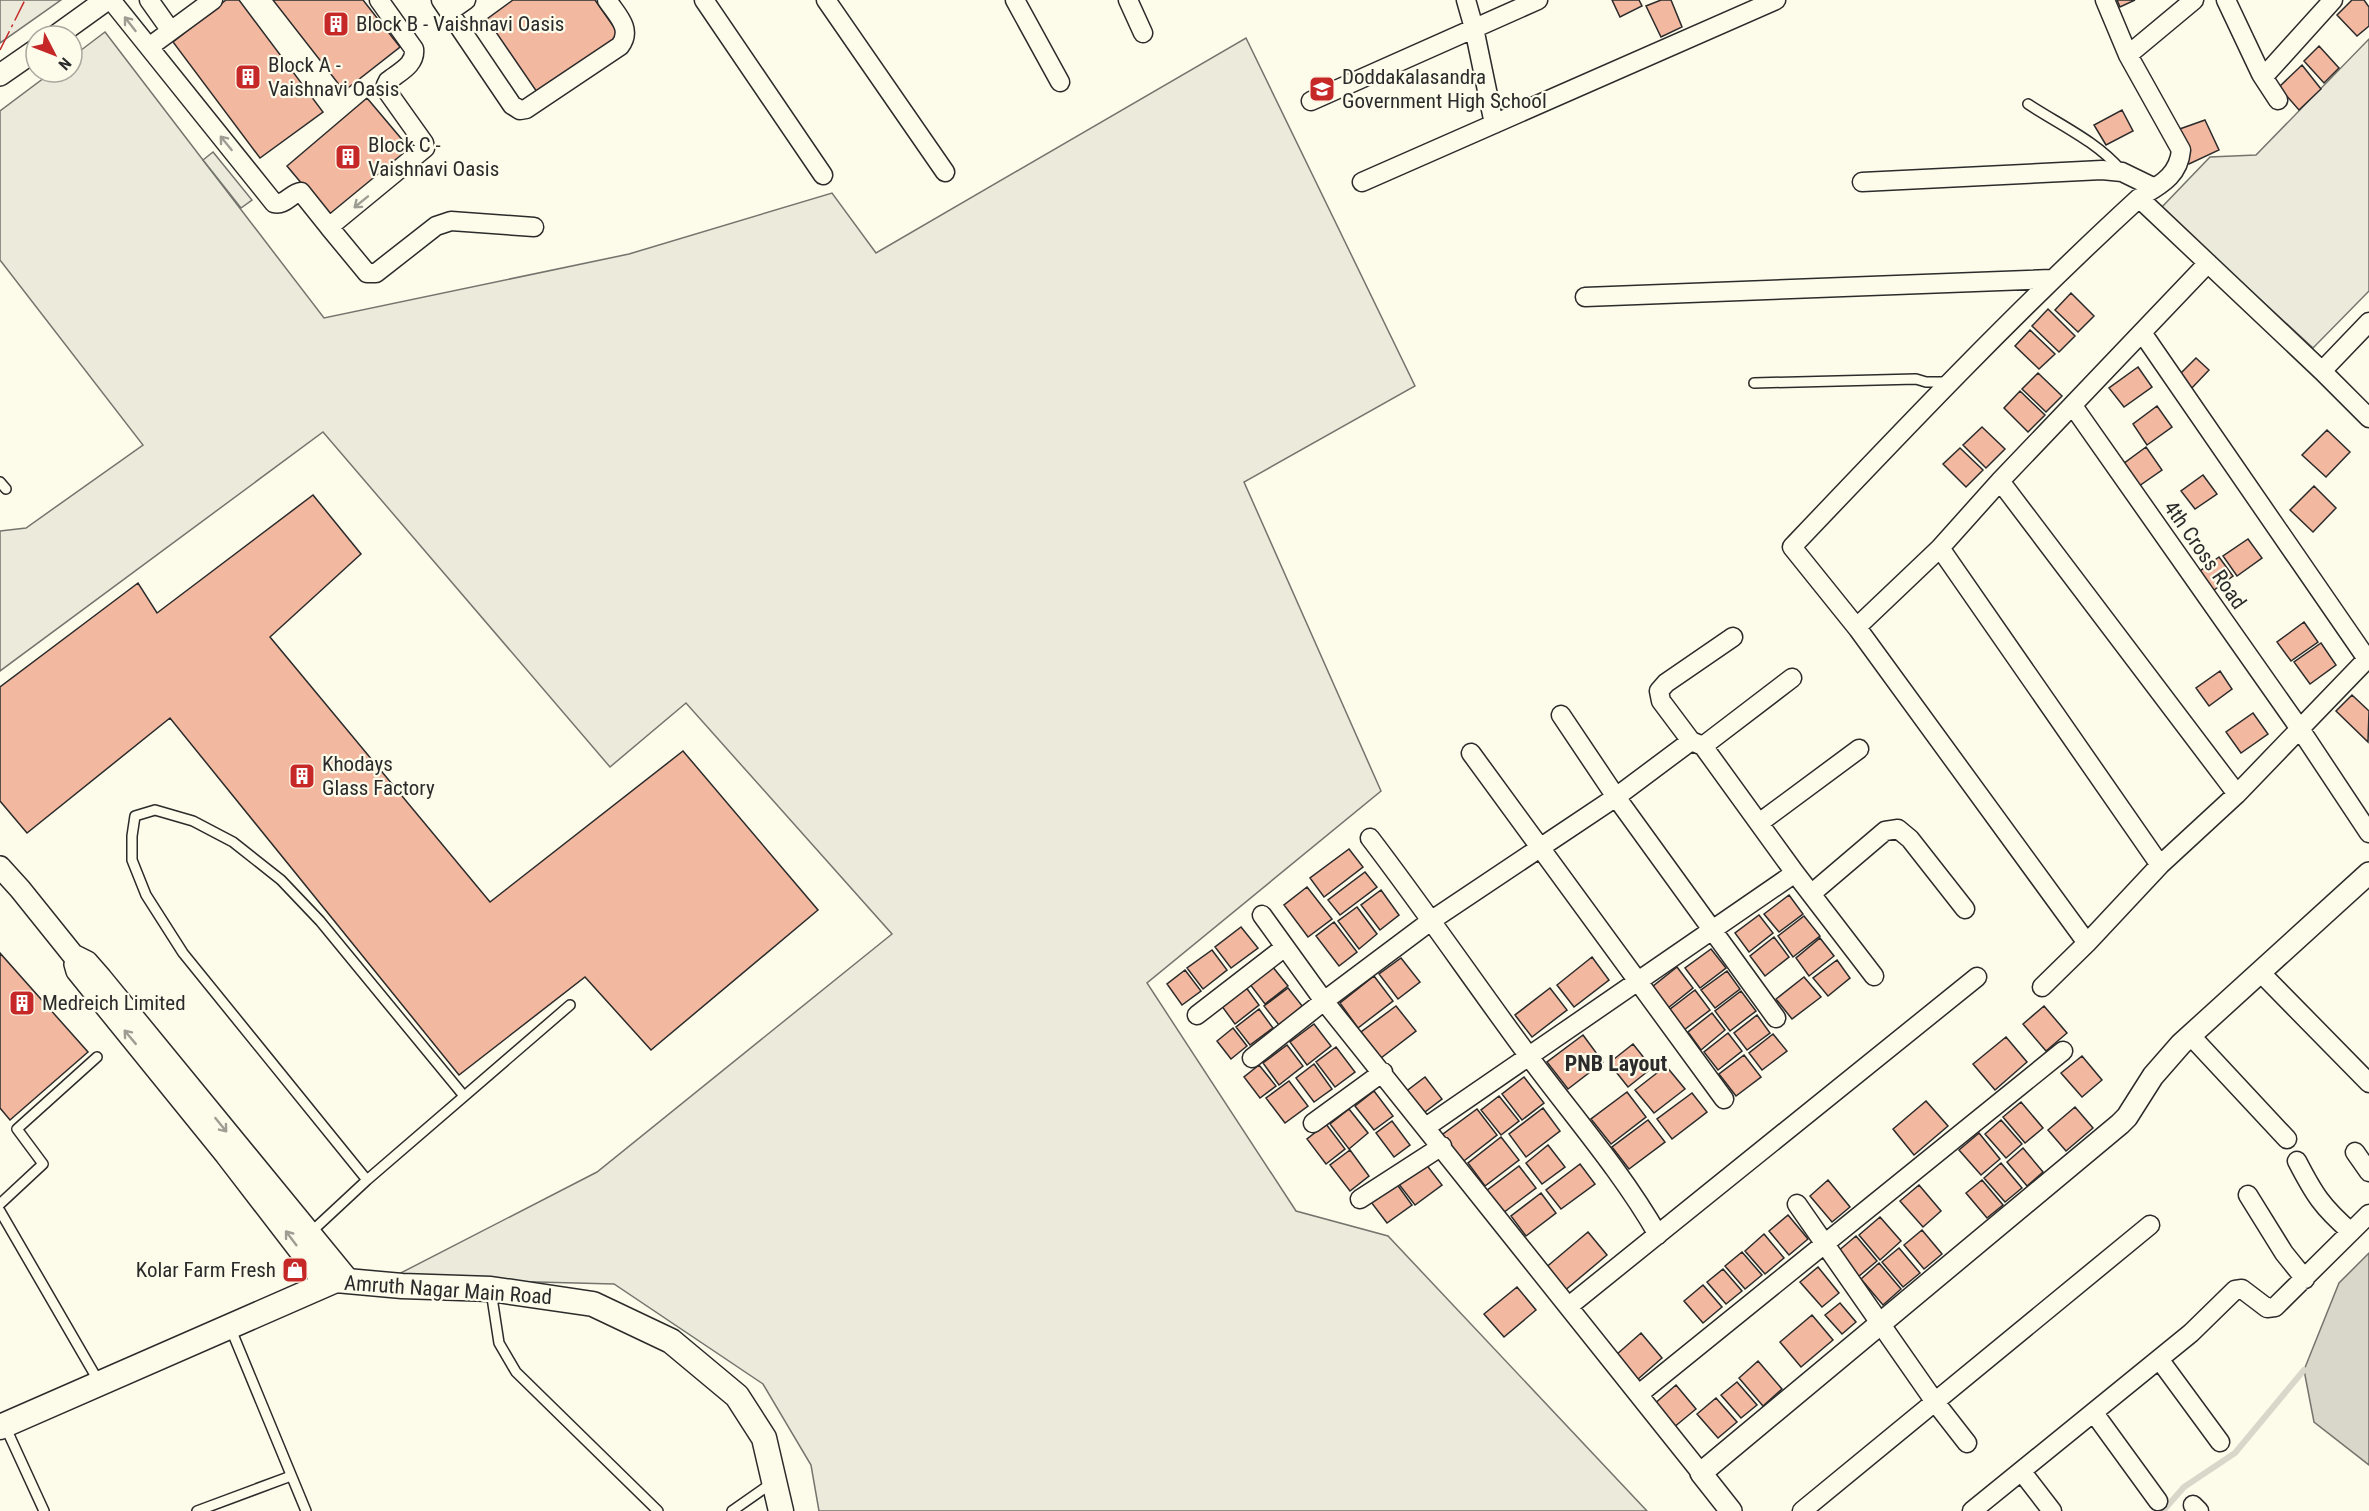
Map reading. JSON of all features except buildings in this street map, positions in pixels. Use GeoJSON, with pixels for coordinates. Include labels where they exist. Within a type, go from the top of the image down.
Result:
{"type":"FeatureCollection","features":[{"type":"Feature","properties":{"kind":"main road","name":"Amruth Nagar Main Road"},"geometry":{"type":"LineString","coordinates":[[2,1424],[100,1384],[336,1280],[491,1289],[593,1304],[670,1341],[737,1396],[764,1438],[776,1480],[781,1511]]}},
{"type":"Feature","properties":{"kind":"street"},"geometry":{"type":"LineString","coordinates":[[73,24],[106,0]]}},
{"type":"Feature","properties":{"kind":"street"},"geometry":{"type":"LineString","coordinates":[[111,0],[274,203],[282,203],[301,192],[366,273],[376,273],[436,226],[451,221],[534,227]]}},
{"type":"Feature","properties":{"kind":"street"},"geometry":{"type":"LineString","coordinates":[[149,0],[171,31]]}},
{"type":"Feature","properties":{"kind":"street"},"geometry":{"type":"LineString","coordinates":[[148,47],[213,0]]}},
{"type":"Feature","properties":{"kind":"street"},"geometry":{"type":"LineString","coordinates":[[329,227],[425,148],[424,143],[387,91],[388,81],[414,61],[415,55],[414,49],[379,0]]}},
{"type":"Feature","properties":{"kind":"street"},"geometry":{"type":"LineString","coordinates":[[466,0],[445,6],[512,105],[520,110],[526,109],[620,46],[627,34],[625,27],[607,0]]}},
{"type":"Feature","properties":{"kind":"street"},"geometry":{"type":"LineString","coordinates":[[704,0],[823,175]]}},
{"type":"Feature","properties":{"kind":"street"},"geometry":{"type":"LineString","coordinates":[[826,0],[945,172]]}},
{"type":"Feature","properties":{"kind":"street"},"geometry":{"type":"LineString","coordinates":[[1015,0],[1060,82]]}},
{"type":"Feature","properties":{"kind":"street"},"geometry":{"type":"LineString","coordinates":[[1128,0],[1143,33]]}},
{"type":"Feature","properties":{"kind":"street"},"geometry":{"type":"LineString","coordinates":[[1466,0],[1494,124]]}},
{"type":"Feature","properties":{"kind":"street"},"geometry":{"type":"LineString","coordinates":[[1311,101],[1538,0]]}},
{"type":"Feature","properties":{"kind":"street"},"geometry":{"type":"LineString","coordinates":[[1362,182],[1776,0]]}},
{"type":"Feature","properties":{"kind":"street"},"geometry":{"type":"LineString","coordinates":[[2087,943],[1858,629],[1792,547],[1948,382],[2051,279],[2139,198],[2170,177],[2180,163],[2181,150],[2128,55],[2105,0]]}},
{"type":"Feature","properties":{"kind":"street"},"geometry":{"type":"LineString","coordinates":[[2128,55],[2194,0]]}},
{"type":"Feature","properties":{"kind":"street"},"geometry":{"type":"LineString","coordinates":[[2226,0],[2261,74],[2278,100]]}},
{"type":"Feature","properties":{"kind":"street"},"geometry":{"type":"LineString","coordinates":[[2261,74],[2267,73],[2333,0]]}},
{"type":"Feature","properties":{"kind":"street"},"geometry":{"type":"LineString","coordinates":[[0,75],[24,58]]}},
{"type":"Feature","properties":{"kind":"street"},"geometry":{"type":"LineString","coordinates":[[1862,182],[2103,170],[2122,172],[2155,188]]}},
{"type":"Feature","properties":{"kind":"street"},"geometry":{"type":"LineString","coordinates":[[2139,198],[2322,370],[2369,418]]}},
{"type":"Feature","properties":{"kind":"street"},"geometry":{"type":"LineString","coordinates":[[1858,629],[1858,626],[1940,548],[2000,481],[2143,334],[2208,263]]}},
{"type":"Feature","properties":{"kind":"street"},"geometry":{"type":"LineString","coordinates":[[1585,297],[2051,279]]}},
{"type":"Feature","properties":{"kind":"street"},"geometry":{"type":"LineString","coordinates":[[2322,370],[2369,322]]}},
{"type":"Feature","properties":{"kind":"street"},"geometry":{"type":"LineString","coordinates":[[2042,987],[2160,865],[2237,794],[2368,658],[2143,334]]}},
{"type":"Feature","properties":{"kind":"street","name":"4th Cross Road"},"geometry":{"type":"LineString","coordinates":[[2073,406],[2300,729],[2369,833]]}},
{"type":"Feature","properties":{"kind":"street"},"geometry":{"type":"LineString","coordinates":[[2000,481],[2237,794]]}},
{"type":"Feature","properties":{"kind":"street"},"geometry":{"type":"LineString","coordinates":[[1940,548],[2160,865]]}},
{"type":"Feature","properties":{"kind":"street"},"geometry":{"type":"LineString","coordinates":[[1733,637],[1666,683],[1659,691],[1661,701],[1759,823],[1874,976]]}},
{"type":"Feature","properties":{"kind":"street"},"geometry":{"type":"LineString","coordinates":[[1252,1058],[1324,1000],[1432,920],[1792,678]]}},
{"type":"Feature","properties":{"kind":"street"},"geometry":{"type":"LineString","coordinates":[[1561,715],[1616,797],[1776,1018]]}},
{"type":"Feature","properties":{"kind":"street"},"geometry":{"type":"LineString","coordinates":[[1759,823],[1858,749]]}},
{"type":"Feature","properties":{"kind":"street"},"geometry":{"type":"LineString","coordinates":[[1471,753],[1724,1100]]}},
{"type":"Feature","properties":{"kind":"street"},"geometry":{"type":"LineString","coordinates":[[1811,894],[1885,831],[1898,829],[1910,839],[1965,909]]}},
{"type":"Feature","properties":{"kind":"street"},"geometry":{"type":"LineString","coordinates":[[1370,838],[1640,1204],[1658,1235]]}},
{"type":"Feature","properties":{"kind":"street"},"geometry":{"type":"LineString","coordinates":[[0,867],[21,889],[73,955],[77,971],[212,1137],[326,1285]]}},
{"type":"Feature","properties":{"kind":"street"},"geometry":{"type":"LineString","coordinates":[[1426,1127],[1795,873]]}},
{"type":"Feature","properties":{"kind":"street"},"geometry":{"type":"LineString","coordinates":[[1701,1473],[2120,1124],[2127,1117],[2153,1076],[2190,1035],[2369,873]]}},
{"type":"Feature","properties":{"kind":"street"},"geometry":{"type":"LineString","coordinates":[[1262,915],[1324,1000],[1731,1511]]}},
{"type":"Feature","properties":{"kind":"street"},"geometry":{"type":"LineString","coordinates":[[1197,1015],[1285,947]]}},
{"type":"Feature","properties":{"kind":"street"},"geometry":{"type":"LineString","coordinates":[[73,955],[87,962],[101,978],[350,1282]]}},
{"type":"Feature","properties":{"kind":"street"},"geometry":{"type":"LineString","coordinates":[[2260,972],[2369,1083]]}},
{"type":"Feature","properties":{"kind":"street"},"geometry":{"type":"LineString","coordinates":[[1569,1306],[1977,977]]}},
{"type":"Feature","properties":{"kind":"street"},"geometry":{"type":"LineString","coordinates":[[2190,1035],[2287,1139]]}},
{"type":"Feature","properties":{"kind":"street"},"geometry":{"type":"LineString","coordinates":[[1638,1394],[2063,1051]]}},
{"type":"Feature","properties":{"kind":"street"},"geometry":{"type":"LineString","coordinates":[[1313,1123],[1383,1072]]}},
{"type":"Feature","properties":{"kind":"street"},"geometry":{"type":"LineString","coordinates":[[1360,1199],[1442,1146]]}},
{"type":"Feature","properties":{"kind":"street"},"geometry":{"type":"LineString","coordinates":[[2355,1152],[2369,1172]]}},
{"type":"Feature","properties":{"kind":"street"},"geometry":{"type":"LineString","coordinates":[[2297,1161],[2314,1195],[2351,1232]]}},
{"type":"Feature","properties":{"kind":"street"},"geometry":{"type":"LineString","coordinates":[[2248,1195],[2284,1253],[2305,1278]]}},
{"type":"Feature","properties":{"kind":"street"},"geometry":{"type":"LineString","coordinates":[[1797,1204],[1935,1402],[1967,1443]]}},
{"type":"Feature","properties":{"kind":"street"},"geometry":{"type":"LineString","coordinates":[[1972,1511],[2191,1333],[2235,1290],[2242,1289],[2267,1308],[2271,1308],[2305,1278],[2369,1214]]}},
{"type":"Feature","properties":{"kind":"street"},"geometry":{"type":"LineString","coordinates":[[1802,1511],[2150,1225]]}},
{"type":"Feature","properties":{"kind":"street"},"geometry":{"type":"LineString","coordinates":[[2159,1359],[2220,1442]]}},
{"type":"Feature","properties":{"kind":"street"},"geometry":{"type":"LineString","coordinates":[[2094,1413],[2158,1501]]}},
{"type":"Feature","properties":{"kind":"street"},"geometry":{"type":"LineString","coordinates":[[2022,1472],[2052,1511]]}},
{"type":"Feature","properties":{"kind":"lane"},"geometry":{"type":"LineString","coordinates":[[2028,104],[2062,127],[2092,142],[2107,154],[2122,172]]}},
{"type":"Feature","properties":{"kind":"lane"},"geometry":{"type":"LineString","coordinates":[[1754,383],[1906,379],[1948,382]]}},
{"type":"Feature","properties":{"kind":"lane"},"geometry":{"type":"LineString","coordinates":[[367,1180],[183,954],[146,895],[132,860],[135,816],[155,810],[193,820],[233,842],[281,880],[320,921],[464,1096]]}},
{"type":"Feature","properties":{"kind":"lane"},"geometry":{"type":"LineString","coordinates":[[310,1233],[367,1180],[570,1005]]}},
{"type":"Feature","properties":{"kind":"lane"},"geometry":{"type":"LineString","coordinates":[[0,1204],[43,1164],[17,1129],[97,1057]]}},
{"type":"Feature","properties":{"kind":"lane"},"geometry":{"type":"LineString","coordinates":[[0,1211],[100,1384]]}},
{"type":"Feature","properties":{"kind":"lane"},"geometry":{"type":"LineString","coordinates":[[491,1289],[499,1343],[516,1372],[658,1511]]}},
{"type":"Feature","properties":{"kind":"lane"},"geometry":{"type":"LineString","coordinates":[[230,1327],[306,1511]]}},
{"type":"Feature","properties":{"kind":"lane"},"geometry":{"type":"LineString","coordinates":[[2,1424],[44,1511]]}},
{"type":"Feature","properties":{"kind":"lane"},"geometry":{"type":"LineString","coordinates":[[197,1511],[291,1476]]}},
{"type":"Feature","properties":{"kind":"lane"},"geometry":{"type":"LineString","coordinates":[[732,1511],[776,1480]]}},
{"type":"Feature","properties":{"kind":"shaded area"},"geometry":{"type":"Polygon","coordinates":[[[0,0],[61,0],[24,24],[0,43],[0,0]]]}},
{"type":"Feature","properties":{"kind":"shaded area"},"geometry":{"type":"Polygon","coordinates":[[[105,32],[324,318],[629,254],[832,193],[876,253],[1246,38],[1415,386],[1244,482],[1381,791],[1147,983],[1296,1211],[1388,1236],[1647,1511],[819,1511],[811,1465],[763,1384],[614,1284],[391,1278],[597,1172],[892,934],[686,703],[610,767],[323,432],[0,671],[0,531],[26,528],[143,445],[0,260],[0,111],[36,84],[84,84],[84,48],[105,32]]]}},
{"type":"Feature","properties":{"kind":"shaded area"},"geometry":{"type":"Polygon","coordinates":[[[2369,39],[2369,291],[2313,348],[2161,208],[2210,157],[2256,155],[2369,39]]]}},
{"type":"Feature","properties":{"kind":"shaded area"},"geometry":{"type":"Polygon","coordinates":[[[213,152],[252,200],[241,208],[203,160],[213,152]]]}},
{"type":"Feature","properties":{"kind":"shaded area"},"geometry":{"type":"Polygon","coordinates":[[[2369,1253],[2369,1465],[2314,1422],[2304,1370],[2339,1283],[2369,1253]]]}},
{"type":"Feature","properties":{"kind":"waterway"},"geometry":{"type":"LineString","coordinates":[[2163,1511],[2184,1487],[2235,1453],[2304,1370]]}},
{"type":"Feature","properties":{"kind":"power"},"geometry":{"type":"LineString","coordinates":[[0,50],[25,0]]}},
{"type":"Feature","properties":{"kind":"place","name":"Block B - Vaishnavi Oasis"},"geometry":{"type":"Point","coordinates":[336,24]}},
{"type":"Feature","properties":{"kind":"place","name":"Block A - Vaishnavi Oasis"},"geometry":{"type":"Point","coordinates":[248,77]}},
{"type":"Feature","properties":{"kind":"place","name":"Doddakalasandra Government High School"},"geometry":{"type":"Point","coordinates":[1322,89]}},
{"type":"Feature","properties":{"kind":"place","name":"Block C - Vaishnavi Oasis"},"geometry":{"type":"Point","coordinates":[348,157]}},
{"type":"Feature","properties":{"kind":"place","name":"Khodays Glass Factory"},"geometry":{"type":"Point","coordinates":[302,776]}},
{"type":"Feature","properties":{"kind":"place","name":"Medreich Limited"},"geometry":{"type":"Point","coordinates":[22,1003]}},
{"type":"Feature","properties":{"kind":"place","name":"Kolar Farm Fresh"},"geometry":{"type":"Point","coordinates":[295,1270]}},
{"type":"Feature","properties":{"kind":"district","name":"PNB Layout"},"geometry":{"type":"Point","coordinates":[1616,1063]}}]}
